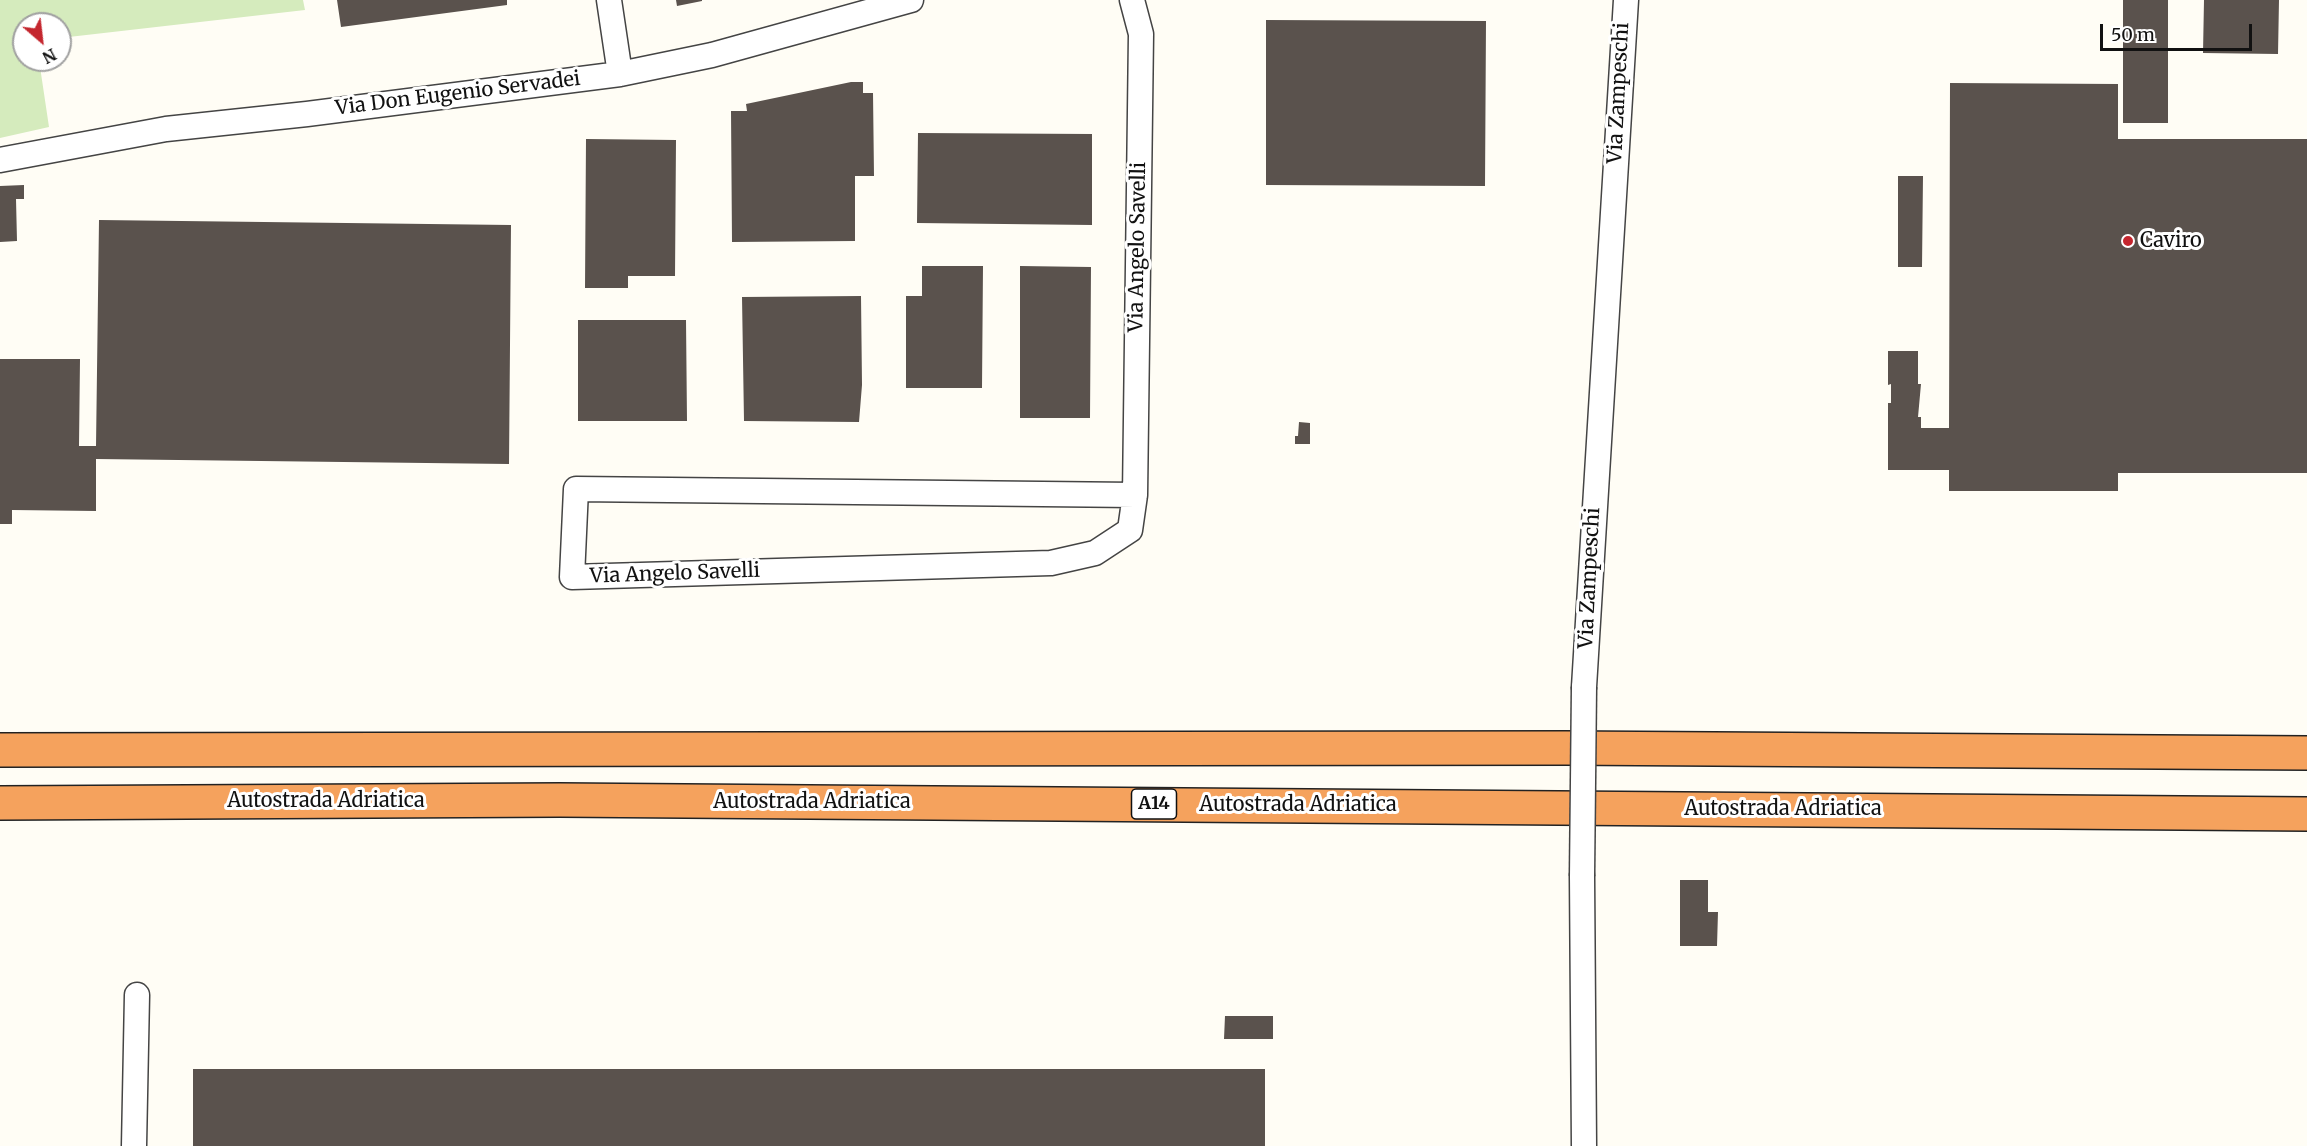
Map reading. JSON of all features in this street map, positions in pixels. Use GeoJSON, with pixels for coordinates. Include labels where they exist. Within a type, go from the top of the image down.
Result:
{"type":"FeatureCollection","features":[{"type":"Feature","properties":{"kind":"highway"},"geometry":{"type":"LineString","coordinates":[[0,750],[1565,748],[2307,753]]}},
{"type":"Feature","properties":{"kind":"highway","name":"Autostrada Adriatica"},"geometry":{"type":"LineString","coordinates":[[0,803],[560,800],[2307,814]]}},
{"type":"Feature","properties":{"kind":"street"},"geometry":{"type":"LineString","coordinates":[[609,0],[620,74]]}},
{"type":"Feature","properties":{"kind":"street","name":"Via Don Eugenio Servadei"},"geometry":{"type":"LineString","coordinates":[[0,160],[166,129],[307,114],[620,74],[712,55],[911,0]]}},
{"type":"Feature","properties":{"kind":"street","name":"Via Angelo Savelli"},"geometry":{"type":"LineString","coordinates":[[1132,0],[1141,34],[1135,495],[1130,530],[1095,553],[1052,563],[573,577],[576,489],[1135,495]]}},
{"type":"Feature","properties":{"kind":"street","name":"Via Zampeschi"},"geometry":{"type":"LineString","coordinates":[[1584,1146],[1582,876],[1584,687],[1624,4]]}},
{"type":"Feature","properties":{"kind":"street"},"geometry":{"type":"LineString","coordinates":[[134,1146],[137,994]]}},
{"type":"Feature","properties":{"kind":"green space"},"geometry":{"type":"Polygon","coordinates":[[[0,0],[303,0],[305,10],[72,37],[72,12],[12,12],[12,72],[41,72],[49,127],[0,138],[0,0]]]}},
{"type":"Feature","properties":{"kind":"building"},"geometry":{"type":"Polygon","coordinates":[[[337,0],[507,0],[507,5],[341,27],[337,0]]]}},
{"type":"Feature","properties":{"kind":"building"},"geometry":{"type":"Polygon","coordinates":[[[676,0],[702,0],[702,1],[677,6],[676,0]]]}},
{"type":"Feature","properties":{"kind":"building"},"geometry":{"type":"Polygon","coordinates":[[[2123,0],[2168,0],[2168,123],[2123,123],[2123,0]]]}},
{"type":"Feature","properties":{"kind":"building"},"geometry":{"type":"Polygon","coordinates":[[[2204,0],[2279,0],[2278,54],[2203,53],[2204,0]]]}},
{"type":"Feature","properties":{"kind":"building"},"geometry":{"type":"Polygon","coordinates":[[[1266,20],[1486,21],[1485,186],[1266,185],[1266,20]]]}},
{"type":"Feature","properties":{"kind":"building"},"geometry":{"type":"Polygon","coordinates":[[[851,82],[863,82],[863,93],[873,93],[874,176],[855,176],[855,241],[732,242],[731,111],[747,111],[746,104],[851,82]]]}},
{"type":"Feature","properties":{"kind":"building","name":"Caviro"},"geometry":{"type":"Polygon","coordinates":[[[1950,83],[2118,84],[2118,139],[2307,139],[2307,473],[2118,473],[2118,491],[1949,491],[1949,470],[1888,470],[1888,403],[1891,403],[1891,384],[1888,385],[1888,351],[1918,351],[1918,384],[1921,384],[1918,417],[1921,417],[1921,428],[1949,428],[1950,83]]]}},
{"type":"Feature","properties":{"kind":"building"},"geometry":{"type":"Polygon","coordinates":[[[918,133],[1092,134],[1092,225],[917,223],[918,133]]]}},
{"type":"Feature","properties":{"kind":"building"},"geometry":{"type":"Polygon","coordinates":[[[586,139],[676,140],[675,276],[628,276],[628,288],[585,288],[586,139]]]}},
{"type":"Feature","properties":{"kind":"building"},"geometry":{"type":"Polygon","coordinates":[[[1898,176],[1923,176],[1922,267],[1898,267],[1898,176]]]}},
{"type":"Feature","properties":{"kind":"building"},"geometry":{"type":"Polygon","coordinates":[[[24,185],[24,199],[16,199],[17,241],[0,242],[0,186],[24,185]]]}},
{"type":"Feature","properties":{"kind":"building"},"geometry":{"type":"Polygon","coordinates":[[[99,220],[511,225],[509,464],[96,459],[96,511],[12,510],[12,524],[0,524],[0,359],[80,359],[79,446],[96,446],[99,220]]]}},
{"type":"Feature","properties":{"kind":"building"},"geometry":{"type":"Polygon","coordinates":[[[922,266],[983,266],[982,388],[906,388],[906,296],[922,296],[922,266]]]}},
{"type":"Feature","properties":{"kind":"building"},"geometry":{"type":"Polygon","coordinates":[[[1020,266],[1091,267],[1090,418],[1020,418],[1020,266]]]}},
{"type":"Feature","properties":{"kind":"building"},"geometry":{"type":"Polygon","coordinates":[[[861,296],[862,385],[859,422],[744,421],[742,297],[861,296]]]}},
{"type":"Feature","properties":{"kind":"building"},"geometry":{"type":"Polygon","coordinates":[[[578,320],[686,320],[687,421],[578,421],[578,320]]]}},
{"type":"Feature","properties":{"kind":"building"},"geometry":{"type":"Polygon","coordinates":[[[1299,422],[1310,423],[1310,444],[1295,444],[1299,422]]]}},
{"type":"Feature","properties":{"kind":"building"},"geometry":{"type":"Polygon","coordinates":[[[1680,880],[1708,880],[1708,912],[1718,912],[1717,946],[1680,946],[1680,880]]]}},
{"type":"Feature","properties":{"kind":"building"},"geometry":{"type":"Polygon","coordinates":[[[1225,1016],[1273,1016],[1273,1039],[1224,1039],[1225,1016]]]}},
{"type":"Feature","properties":{"kind":"building"},"geometry":{"type":"Polygon","coordinates":[[[193,1069],[1265,1069],[1265,1146],[193,1146],[193,1069]]]}},
{"type":"Feature","properties":{"kind":"place","name":"Caviro"},"geometry":{"type":"Point","coordinates":[2128,241]}}]}
